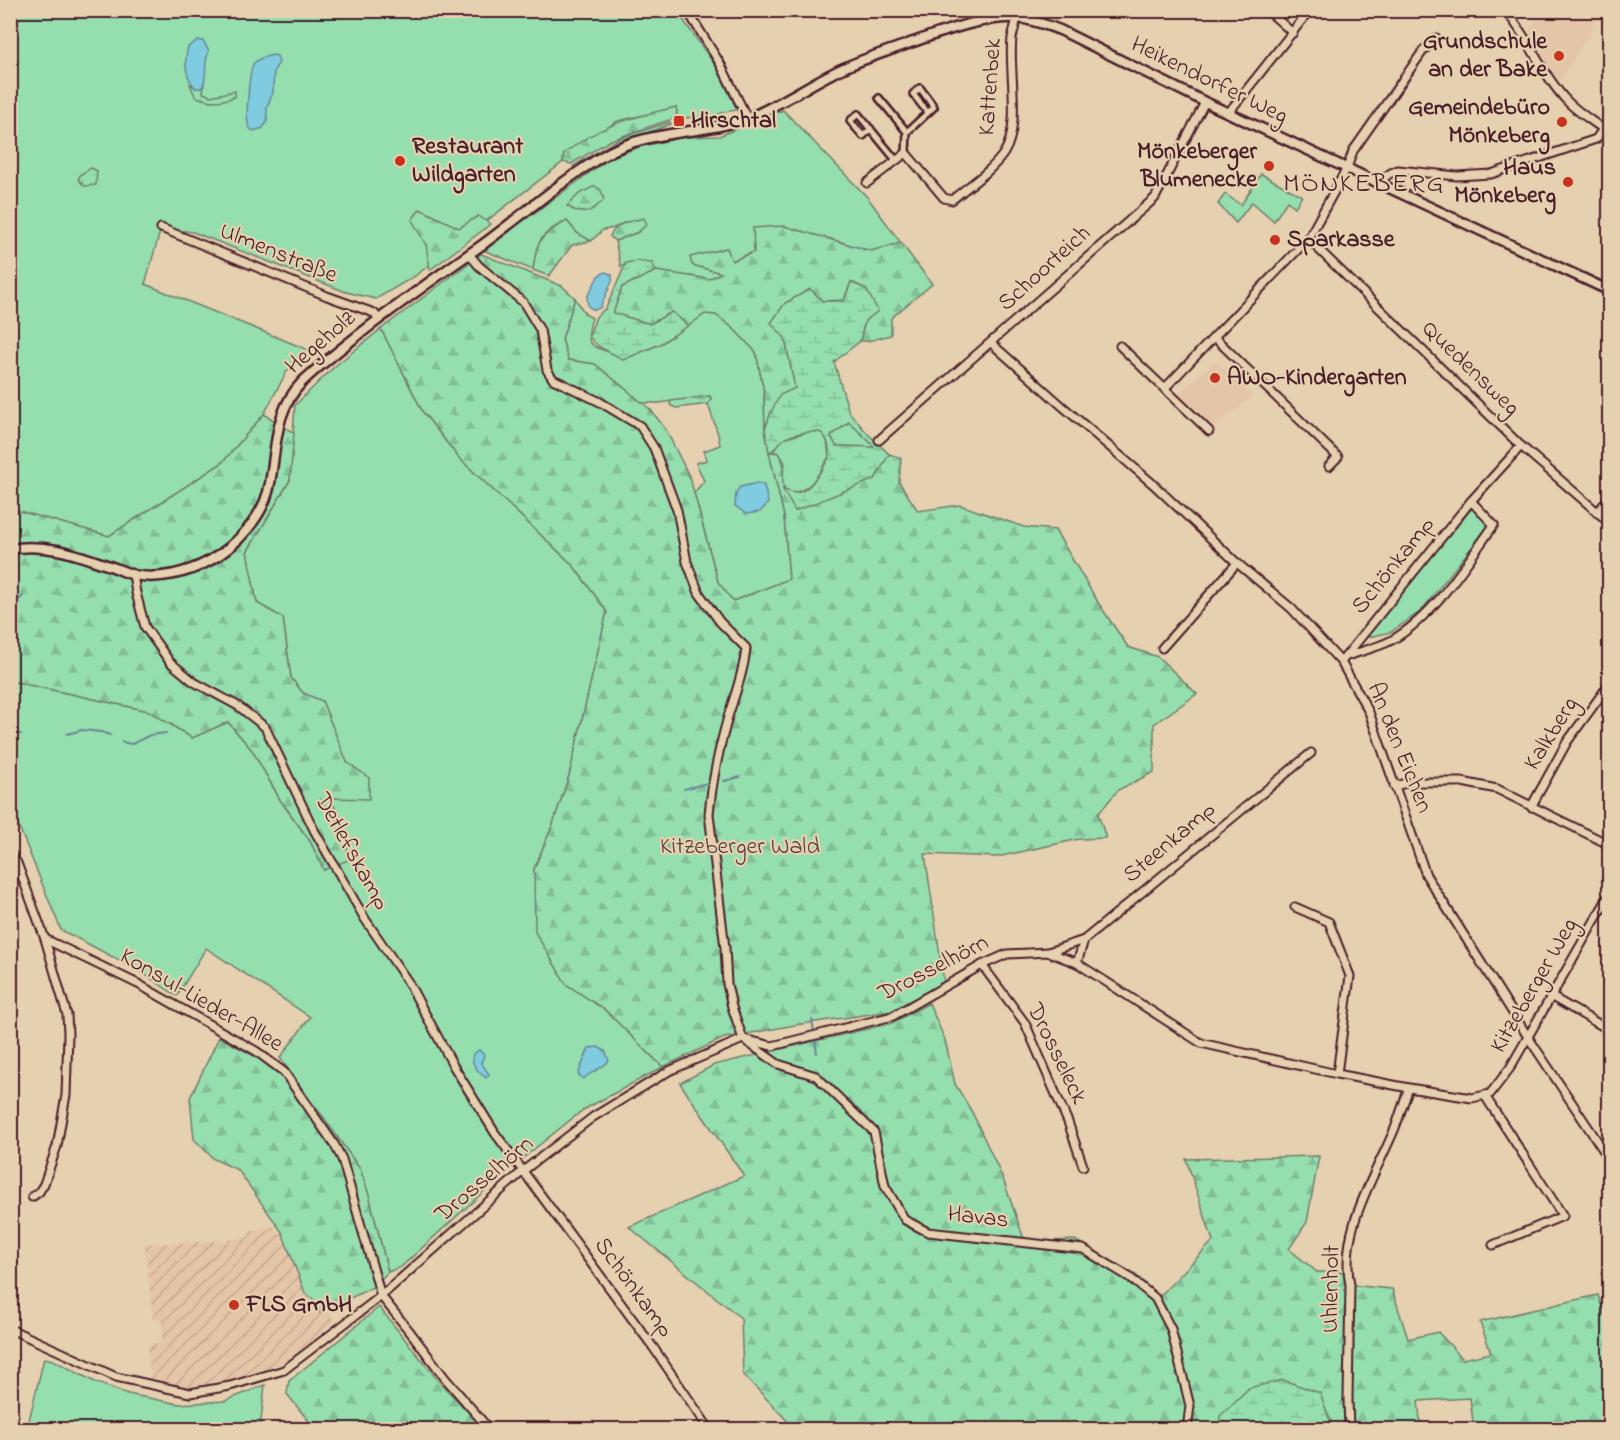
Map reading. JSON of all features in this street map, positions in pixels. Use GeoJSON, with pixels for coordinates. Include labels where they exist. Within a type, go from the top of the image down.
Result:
{"type":"FeatureCollection","features":[{"type":"Feature","properties":{"kind":"street"},"geometry":{"type":"LineString","coordinates":[[687,10],[721,65],[747,118]]}},
{"type":"Feature","properties":{"kind":"street"},"geometry":{"type":"LineString","coordinates":[[1267,10],[1293,33]]}},
{"type":"Feature","properties":{"kind":"street"},"geometry":{"type":"LineString","coordinates":[[1229,112],[1310,10]]}},
{"type":"Feature","properties":{"kind":"street"},"geometry":{"type":"LineString","coordinates":[[1380,184],[1390,173],[1398,170],[1457,176],[1491,174],[1596,139],[1606,131],[1567,100],[1544,70],[1524,35],[1505,10]]}},
{"type":"Feature","properties":{"kind":"street","name":"Heikendorfer Weg"},"geometry":{"type":"LineString","coordinates":[[681,131],[723,126],[747,118],[846,66],[940,33],[1018,14],[1060,30],[1204,102],[1610,291]]}},
{"type":"Feature","properties":{"kind":"street","name":"Kattenbek"},"geometry":{"type":"LineString","coordinates":[[906,153],[944,198],[952,200],[998,160],[1010,141],[1013,116],[1012,36],[1018,14]]}},
{"type":"Feature","properties":{"kind":"street"},"geometry":{"type":"LineString","coordinates":[[1165,388],[1308,239],[1347,168],[1353,151],[1423,51],[1436,38]]}},
{"type":"Feature","properties":{"kind":"street"},"geometry":{"type":"LineString","coordinates":[[867,183],[906,153],[907,132],[879,98]]}},
{"type":"Feature","properties":{"kind":"street","name":"Schoorteich"},"geometry":{"type":"LineString","coordinates":[[879,440],[1155,198],[1204,102]]}},
{"type":"Feature","properties":{"kind":"street"},"geometry":{"type":"LineString","coordinates":[[907,132],[928,113]]}},
{"type":"Feature","properties":{"kind":"street"},"geometry":{"type":"LineString","coordinates":[[871,129],[896,160]]}},
{"type":"Feature","properties":{"kind":"street","name":"Hegeholz"},"geometry":{"type":"LineString","coordinates":[[10,549],[27,546],[52,548],[72,552],[133,574],[147,576],[188,570],[208,562],[227,550],[244,533],[258,513],[270,486],[277,426],[291,397],[301,383],[316,369],[379,319],[606,155],[648,137],[681,131]]}},
{"type":"Feature","properties":{"kind":"street","name":"Ulmenstraße"},"geometry":{"type":"LineString","coordinates":[[161,228],[374,313],[379,319]]}},
{"type":"Feature","properties":{"kind":"street","name":"Quedensweg"},"geometry":{"type":"LineString","coordinates":[[1308,239],[1521,446],[1610,523]]}},
{"type":"Feature","properties":{"kind":"street"},"geometry":{"type":"LineString","coordinates":[[469,254],[479,266],[523,302],[540,330],[547,370],[553,379],[600,402],[640,426],[654,448],[677,510],[687,562],[699,593],[720,622],[746,648],[710,794],[709,814],[726,948],[727,984],[743,1039]]}},
{"type":"Feature","properties":{"kind":"street"},"geometry":{"type":"LineString","coordinates":[[1214,337],[1338,457],[1329,466]]}},
{"type":"Feature","properties":{"kind":"street","name":"An den Eichen"},"geometry":{"type":"LineString","coordinates":[[991,343],[1153,484],[1237,563],[1291,608],[1341,662],[1369,712],[1426,875],[1528,1037],[1610,1160]]}},
{"type":"Feature","properties":{"kind":"street"},"geometry":{"type":"LineString","coordinates":[[1120,346],[1209,431]]}},
{"type":"Feature","properties":{"kind":"street","name":"Schönkamp"},"geometry":{"type":"LineString","coordinates":[[1341,662],[1471,501],[1521,446]]}},
{"type":"Feature","properties":{"kind":"street"},"geometry":{"type":"LineString","coordinates":[[1597,513],[1610,496]]}},
{"type":"Feature","properties":{"kind":"street","name":"Schönkamp"},"geometry":{"type":"LineString","coordinates":[[1347,656],[1391,640],[1424,617],[1494,525],[1471,501]]}},
{"type":"Feature","properties":{"kind":"street"},"geometry":{"type":"LineString","coordinates":[[1162,648],[1237,563]]}},
{"type":"Feature","properties":{"kind":"street","name":"Detlefskamp"},"geometry":{"type":"LineString","coordinates":[[133,574],[145,627],[170,662],[194,682],[238,706],[265,727],[314,830],[365,919],[408,982],[454,1067],[495,1133],[523,1171]]}},
{"type":"Feature","properties":{"kind":"street","name":"Kalkberg"},"geometry":{"type":"LineString","coordinates":[[1531,807],[1567,742],[1610,683]]}},
{"type":"Feature","properties":{"kind":"street","name":"Steenkamp"},"geometry":{"type":"LineString","coordinates":[[1048,952],[1084,940],[1311,753]]}},
{"type":"Feature","properties":{"kind":"street"},"geometry":{"type":"LineString","coordinates":[[1394,786],[1411,782],[1462,782],[1497,789],[1610,845]]}},
{"type":"Feature","properties":{"kind":"street"},"geometry":{"type":"LineString","coordinates":[[10,852],[17,863],[45,939],[67,1015],[66,1095],[57,1146],[44,1184],[32,1197]]}},
{"type":"Feature","properties":{"kind":"street","name":"Kitzeberger Weg"},"geometry":{"type":"LineString","coordinates":[[1488,1095],[1510,1068],[1610,894]]}},
{"type":"Feature","properties":{"kind":"street"},"geometry":{"type":"LineString","coordinates":[[1295,907],[1329,922],[1350,976],[1337,1074]]}},
{"type":"Feature","properties":{"kind":"street","name":"Konsul-Lieder-Allee"},"geometry":{"type":"LineString","coordinates":[[45,939],[138,984],[256,1051],[284,1072],[342,1159],[381,1296],[445,1378],[490,1430]]}},
{"type":"Feature","properties":{"kind":"street"},"geometry":{"type":"LineString","coordinates":[[1077,963],[1084,940]]}},
{"type":"Feature","properties":{"kind":"street","name":"Drosselhörn"},"geometry":{"type":"LineString","coordinates":[[10,1329],[116,1377],[190,1393],[230,1386],[284,1370],[381,1296],[523,1171],[593,1117],[669,1071],[743,1039],[772,1046],[893,1016],[982,965],[1006,954],[1048,952],[1077,963],[1200,1042],[1337,1074],[1409,1088],[1472,1098],[1488,1095]]}},
{"type":"Feature","properties":{"kind":"street","name":"Drosseleck"},"geometry":{"type":"LineString","coordinates":[[982,965],[1025,1023],[1068,1122],[1083,1166]]}},
{"type":"Feature","properties":{"kind":"street"},"geometry":{"type":"LineString","coordinates":[[1552,997],[1610,1032]]}},
{"type":"Feature","properties":{"kind":"street","name":"Havas"},"geometry":{"type":"LineString","coordinates":[[743,1039],[778,1064],[816,1076],[874,1132],[885,1186],[905,1220],[928,1232],[1083,1249],[1129,1277],[1155,1298],[1171,1329],[1190,1406],[1186,1430]]}},
{"type":"Feature","properties":{"kind":"street","name":"Uhlenholt"},"geometry":{"type":"LineString","coordinates":[[1350,1430],[1348,1399],[1350,1285],[1347,1272],[1350,1247],[1362,1200],[1395,1128],[1409,1088]]}},
{"type":"Feature","properties":{"kind":"street"},"geometry":{"type":"LineString","coordinates":[[1488,1095],[1563,1216],[1493,1245]]}},
{"type":"Feature","properties":{"kind":"street","name":"Schönkamp"},"geometry":{"type":"LineString","coordinates":[[523,1171],[654,1347],[710,1430]]}},
{"type":"Feature","properties":{"kind":"shaded area","name":"Grundschule an der Bake"},"geometry":{"type":"Polygon","coordinates":[[[1543,10],[1609,11],[1606,16],[1597,21],[1559,82],[1529,30],[1543,10]]]}},
{"type":"Feature","properties":{"kind":"shaded area","name":"AWO-Kindergarten"},"geometry":{"type":"Polygon","coordinates":[[[1215,361],[1253,396],[1209,431],[1175,397],[1215,361]]]}},
{"type":"Feature","properties":{"kind":"shaded area","name":"FLS GmbH"},"geometry":{"type":"Polygon","coordinates":[[[273,1226],[289,1246],[305,1293],[314,1300],[320,1313],[329,1310],[334,1322],[279,1367],[231,1384],[192,1391],[150,1383],[148,1345],[162,1342],[162,1321],[153,1320],[145,1244],[220,1241],[248,1237],[250,1231],[273,1226]]]}},
{"type":"Feature","properties":{"kind":"green space"},"geometry":{"type":"Polygon","coordinates":[[[10,11],[677,11],[717,68],[737,110],[712,117],[675,118],[676,108],[618,121],[564,154],[563,162],[415,276],[376,299],[346,292],[193,232],[161,228],[145,284],[311,351],[287,371],[264,414],[222,463],[109,536],[19,511],[11,512],[10,11]]]}},
{"type":"Feature","properties":{"kind":"green space"},"geometry":{"type":"Polygon","coordinates":[[[204,83],[203,93],[211,96],[235,91],[235,97],[215,101],[195,96],[190,84],[201,88],[204,83]]]}},
{"type":"Feature","properties":{"kind":"green space"},"geometry":{"type":"Polygon","coordinates":[[[676,107],[675,118],[611,140],[571,164],[563,162],[564,154],[603,129],[676,107]]]}},
{"type":"Feature","properties":{"kind":"green space"},"geometry":{"type":"Polygon","coordinates":[[[783,110],[868,198],[901,243],[871,251],[824,237],[754,228],[754,252],[732,261],[692,265],[722,273],[709,279],[656,271],[651,263],[632,262],[621,267],[615,241],[638,232],[626,222],[603,230],[591,241],[577,233],[567,221],[558,225],[545,234],[538,245],[533,270],[483,250],[610,158],[639,147],[683,137],[719,136],[783,110]]]}},
{"type":"Feature","properties":{"kind":"green space"},"geometry":{"type":"Polygon","coordinates":[[[670,122],[671,124],[616,145],[575,170],[573,166],[620,138],[670,122]]]}},
{"type":"Feature","properties":{"kind":"green space"},"geometry":{"type":"Polygon","coordinates":[[[91,168],[97,171],[96,185],[84,186],[78,179],[81,174],[91,168]]]}},
{"type":"Feature","properties":{"kind":"green space"},"geometry":{"type":"Polygon","coordinates":[[[1261,174],[1302,196],[1295,207],[1287,201],[1274,221],[1252,202],[1236,223],[1218,204],[1225,194],[1241,205],[1261,174]]]}},
{"type":"Feature","properties":{"kind":"green space"},"geometry":{"type":"Polygon","coordinates":[[[595,186],[601,190],[604,200],[591,211],[578,212],[567,206],[579,194],[595,186]]]}},
{"type":"Feature","properties":{"kind":"green space"},"geometry":{"type":"Polygon","coordinates":[[[420,209],[459,228],[478,216],[491,224],[430,270],[426,245],[412,220],[420,209]]]}},
{"type":"Feature","properties":{"kind":"green space"},"geometry":{"type":"Polygon","coordinates":[[[644,218],[647,224],[638,232],[615,241],[610,236],[620,225],[644,218]]]}},
{"type":"Feature","properties":{"kind":"green space"},"geometry":{"type":"Polygon","coordinates":[[[567,221],[577,233],[591,241],[572,245],[549,276],[533,270],[541,240],[550,230],[567,221]]]}},
{"type":"Feature","properties":{"kind":"green space"},"geometry":{"type":"Polygon","coordinates":[[[784,226],[871,251],[901,243],[932,284],[891,318],[891,335],[868,341],[860,341],[865,321],[866,289],[851,282],[844,300],[823,301],[785,338],[795,388],[771,412],[765,429],[764,392],[756,352],[733,328],[716,315],[705,314],[688,326],[672,312],[650,324],[613,313],[622,287],[656,271],[709,279],[721,273],[692,265],[690,257],[727,248],[732,261],[754,252],[753,228],[784,226]]]}},
{"type":"Feature","properties":{"kind":"green space","name":"Kitzeberger Wald"},"geometry":{"type":"Polygon","coordinates":[[[481,254],[562,286],[575,298],[562,339],[568,360],[595,364],[651,410],[666,430],[690,478],[718,582],[733,601],[789,579],[784,516],[769,452],[779,453],[782,459],[786,495],[875,479],[889,454],[901,458],[899,482],[918,511],[960,505],[1024,527],[1055,530],[1099,604],[1128,647],[1158,657],[1197,694],[1154,724],[1154,772],[1118,790],[1098,814],[1106,838],[1079,839],[997,857],[925,854],[944,983],[891,1011],[724,1038],[663,1067],[605,1010],[566,984],[535,932],[534,869],[553,824],[569,776],[607,612],[573,565],[459,458],[423,412],[381,329],[481,254]]]}},
{"type":"Feature","properties":{"kind":"green space"},"geometry":{"type":"Polygon","coordinates":[[[637,261],[652,263],[656,271],[622,287],[613,313],[650,324],[672,312],[688,326],[660,344],[623,360],[600,347],[589,336],[596,317],[606,308],[626,263],[637,261]]]}},
{"type":"Feature","properties":{"kind":"green space"},"geometry":{"type":"Polygon","coordinates":[[[851,282],[866,289],[878,311],[865,321],[860,341],[834,362],[849,412],[889,454],[875,479],[795,511],[782,488],[795,493],[811,485],[827,462],[829,449],[822,433],[808,432],[788,437],[769,452],[765,429],[771,412],[780,395],[795,388],[785,338],[771,323],[785,303],[810,289],[823,301],[844,301],[851,282]],[[849,422],[831,436],[836,446],[874,446],[849,422]]]}},
{"type":"Feature","properties":{"kind":"green space"},"geometry":{"type":"Polygon","coordinates":[[[575,298],[585,314],[592,318],[589,330],[591,344],[623,360],[660,344],[705,314],[716,315],[733,328],[756,352],[764,392],[765,429],[784,516],[789,579],[733,602],[718,582],[694,493],[704,481],[696,463],[707,460],[704,451],[720,445],[708,404],[710,396],[642,403],[595,364],[568,360],[562,339],[575,298]]]}},
{"type":"Feature","properties":{"kind":"green space"},"geometry":{"type":"Polygon","coordinates":[[[381,329],[423,412],[459,458],[573,565],[607,612],[569,776],[553,824],[534,869],[566,984],[605,1010],[663,1067],[583,1110],[503,1174],[401,1267],[388,1272],[369,1195],[360,1169],[280,1058],[310,1017],[206,948],[177,996],[138,970],[61,930],[17,822],[11,817],[10,681],[149,711],[192,738],[228,722],[252,750],[281,801],[310,841],[324,870],[347,842],[331,797],[369,778],[347,763],[322,701],[303,693],[291,678],[283,618],[257,603],[247,552],[290,480],[295,405],[335,366],[381,329]]]}},
{"type":"Feature","properties":{"kind":"green space"},"geometry":{"type":"Polygon","coordinates":[[[710,396],[708,404],[676,408],[670,405],[671,401],[710,396]]]}},
{"type":"Feature","properties":{"kind":"green space"},"geometry":{"type":"Polygon","coordinates":[[[264,414],[294,433],[290,480],[247,552],[257,603],[283,618],[291,678],[303,693],[322,701],[347,762],[369,778],[369,799],[331,798],[347,842],[348,860],[324,870],[310,841],[281,801],[252,750],[228,722],[192,738],[149,711],[11,681],[10,512],[19,511],[109,536],[222,463],[264,414]]]}},
{"type":"Feature","properties":{"kind":"green space"},"geometry":{"type":"Polygon","coordinates":[[[850,422],[875,447],[836,446],[831,436],[850,422]]]}},
{"type":"Feature","properties":{"kind":"green space"},"geometry":{"type":"Polygon","coordinates":[[[814,430],[822,433],[827,440],[829,457],[809,486],[789,493],[781,485],[785,463],[779,453],[773,451],[783,439],[814,430]]]}},
{"type":"Feature","properties":{"kind":"green space"},"geometry":{"type":"Polygon","coordinates":[[[1472,508],[1490,524],[1421,611],[1391,632],[1364,638],[1472,508]]]}},
{"type":"Feature","properties":{"kind":"green space"},"geometry":{"type":"Polygon","coordinates":[[[929,1003],[945,1040],[955,1084],[972,1112],[1003,1179],[1025,1242],[1075,1240],[1136,1275],[1159,1297],[1213,1241],[1186,1159],[1319,1156],[1307,1222],[1289,1249],[1317,1272],[1347,1272],[1350,1285],[1392,1289],[1408,1339],[1438,1332],[1463,1359],[1491,1353],[1480,1322],[1598,1295],[1609,1329],[1609,1429],[1474,1429],[1470,1398],[1418,1401],[1421,1430],[795,1429],[743,1374],[741,1318],[629,1227],[744,1176],[680,1083],[714,1065],[892,1023],[929,1003]]]}},
{"type":"Feature","properties":{"kind":"green space"},"geometry":{"type":"Polygon","coordinates":[[[219,1037],[290,1075],[360,1169],[369,1195],[388,1272],[373,1287],[320,1313],[314,1300],[305,1293],[282,1232],[238,1170],[214,1159],[194,1139],[190,1098],[219,1037]]]}},
{"type":"Feature","properties":{"kind":"green space"},"geometry":{"type":"Polygon","coordinates":[[[379,1307],[441,1384],[485,1429],[315,1429],[287,1394],[289,1381],[379,1307]]]}},
{"type":"Feature","properties":{"kind":"green space"},"geometry":{"type":"Polygon","coordinates":[[[44,1358],[53,1360],[95,1382],[128,1394],[179,1404],[225,1401],[265,1385],[260,1429],[27,1429],[44,1358]]]}},
{"type":"Feature","properties":{"kind":"green space"},"geometry":{"type":"Polygon","coordinates":[[[1283,1380],[1320,1393],[1333,1429],[1219,1429],[1220,1416],[1249,1388],[1283,1380]]]}},
{"type":"Feature","properties":{"kind":"water"},"geometry":{"type":"Polygon","coordinates":[[[198,40],[203,41],[209,51],[202,88],[196,88],[192,84],[186,63],[188,47],[198,40]]]}},
{"type":"Feature","properties":{"kind":"water"},"geometry":{"type":"Polygon","coordinates":[[[272,55],[277,56],[279,62],[274,71],[273,92],[267,107],[267,121],[263,128],[253,131],[249,127],[247,118],[252,67],[258,60],[272,55]]]}},
{"type":"Feature","properties":{"kind":"water"},"geometry":{"type":"Polygon","coordinates":[[[606,272],[612,275],[612,281],[600,308],[594,310],[588,306],[587,297],[599,275],[606,272]]]}},
{"type":"Feature","properties":{"kind":"water"},"geometry":{"type":"Polygon","coordinates":[[[758,483],[764,485],[768,503],[760,512],[746,514],[735,506],[736,493],[740,487],[758,483]]]}},
{"type":"Feature","properties":{"kind":"water"},"geometry":{"type":"Polygon","coordinates":[[[598,1047],[605,1051],[609,1061],[583,1079],[578,1074],[589,1048],[598,1047]]]}},
{"type":"Feature","properties":{"kind":"water"},"geometry":{"type":"Polygon","coordinates":[[[479,1050],[484,1055],[481,1063],[489,1074],[486,1078],[473,1061],[473,1054],[479,1050]]]}},
{"type":"Feature","properties":{"kind":"waterway"},"geometry":{"type":"LineString","coordinates":[[10,608],[23,596]]}},
{"type":"Feature","properties":{"kind":"waterway"},"geometry":{"type":"LineString","coordinates":[[67,734],[82,730],[110,735]]}},
{"type":"Feature","properties":{"kind":"waterway"},"geometry":{"type":"LineString","coordinates":[[10,732],[21,734]]}},
{"type":"Feature","properties":{"kind":"waterway"},"geometry":{"type":"LineString","coordinates":[[122,742],[132,744],[150,735],[166,733]]}},
{"type":"Feature","properties":{"kind":"waterway"},"geometry":{"type":"LineString","coordinates":[[724,781],[740,777]]}},
{"type":"Feature","properties":{"kind":"waterway"},"geometry":{"type":"LineString","coordinates":[[684,789],[708,783]]}},
{"type":"Feature","properties":{"kind":"waterway"},"geometry":{"type":"LineString","coordinates":[[812,1020],[814,1031]]}},
{"type":"Feature","properties":{"kind":"waterway"},"geometry":{"type":"LineString","coordinates":[[815,1040],[817,1053]]}},
{"type":"Feature","properties":{"kind":"place","name":"Grundschule an der Bake"},"geometry":{"type":"Point","coordinates":[1559,56]}},
{"type":"Feature","properties":{"kind":"place","name":"Hirschtal"},"geometry":{"type":"Point","coordinates":[679,121]}},
{"type":"Feature","properties":{"kind":"place","name":"Gemeindebüro Mönkeberg"},"geometry":{"type":"Point","coordinates":[1562,122]}},
{"type":"Feature","properties":{"kind":"place","name":"Restaurant Wildgarten"},"geometry":{"type":"Point","coordinates":[400,161]}},
{"type":"Feature","properties":{"kind":"place","name":"Mönkeberger Blumenecke"},"geometry":{"type":"Point","coordinates":[1269,166]}},
{"type":"Feature","properties":{"kind":"place","name":"Haus Mönkeberg"},"geometry":{"type":"Point","coordinates":[1568,182]}},
{"type":"Feature","properties":{"kind":"place","name":"Sparkasse"},"geometry":{"type":"Point","coordinates":[1275,240]}},
{"type":"Feature","properties":{"kind":"place","name":"AWO-Kindergarten"},"geometry":{"type":"Point","coordinates":[1215,378]}},
{"type":"Feature","properties":{"kind":"place","name":"FLS GmbH"},"geometry":{"type":"Point","coordinates":[234,1305]}},
{"type":"Feature","properties":{"kind":"district","name":"MÖNKEBERG"},"geometry":{"type":"Point","coordinates":[1364,184]}}]}
